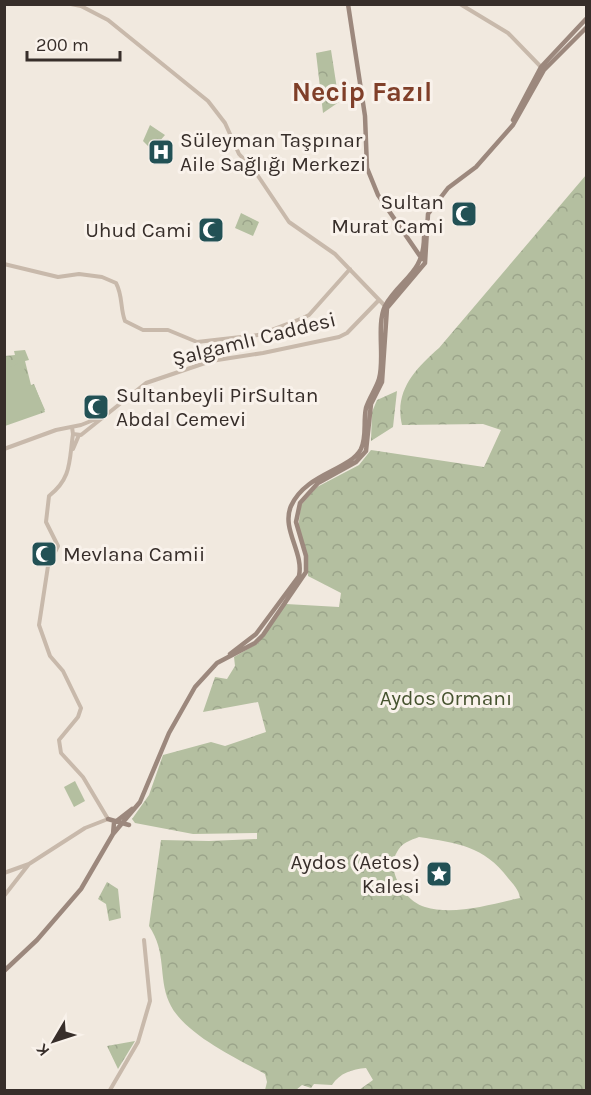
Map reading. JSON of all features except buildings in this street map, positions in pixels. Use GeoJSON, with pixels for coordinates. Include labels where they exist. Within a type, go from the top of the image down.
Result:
{"type":"FeatureCollection","features":[{"type":"Feature","properties":{"kind":"main road"},"geometry":{"type":"LineString","coordinates":[[348,4],[365,116],[367,168],[378,195],[424,261]]}},
{"type":"Feature","properties":{"kind":"main road"},"geometry":{"type":"LineString","coordinates":[[4,971],[48,928],[81,889],[117,825],[140,802],[169,733],[192,691],[217,663],[255,643],[263,635],[303,578],[308,564],[297,532],[298,507],[318,483],[362,457],[369,439],[367,416],[382,382],[386,307],[424,261],[425,221],[429,207],[453,179],[475,165],[511,123],[543,69],[586,19]]}},
{"type":"Feature","properties":{"kind":"main road"},"geometry":{"type":"LineString","coordinates":[[543,69],[586,28]]}},
{"type":"Feature","properties":{"kind":"main road"},"geometry":{"type":"LineString","coordinates":[[108,819],[117,825]]}},
{"type":"Feature","properties":{"kind":"street"},"geometry":{"type":"LineString","coordinates":[[71,4],[81,6],[108,20],[208,101],[225,123],[239,154],[254,170],[290,222],[328,248],[386,307]]}},
{"type":"Feature","properties":{"kind":"street"},"geometry":{"type":"LineString","coordinates":[[460,4],[508,33],[543,69]]}},
{"type":"Feature","properties":{"kind":"street"},"geometry":{"type":"LineString","coordinates":[[4,264],[58,277],[79,274],[102,277],[118,286],[122,294],[121,310],[125,321],[143,330],[168,330],[197,342],[258,334],[303,318],[309,315],[350,269]]}},
{"type":"Feature","properties":{"kind":"street","name":"Şalgamlı Caddesi"},"geometry":{"type":"LineString","coordinates":[[101,417],[134,391],[165,376],[211,361],[263,354],[347,333],[378,301]]}},
{"type":"Feature","properties":{"kind":"street"},"geometry":{"type":"LineString","coordinates":[[4,449],[101,417]]}},
{"type":"Feature","properties":{"kind":"street"},"geometry":{"type":"LineString","coordinates":[[72,449],[81,434],[101,417]]}},
{"type":"Feature","properties":{"kind":"street"},"geometry":{"type":"LineString","coordinates":[[81,425],[81,434]]}},
{"type":"Feature","properties":{"kind":"street"},"geometry":{"type":"LineString","coordinates":[[4,873],[29,864],[85,828],[108,819],[83,777],[61,753],[59,740],[78,717],[81,708],[63,671],[50,656],[39,625],[40,604],[48,566],[58,546],[46,522],[49,496],[62,485],[72,449],[72,427]]}},
{"type":"Feature","properties":{"kind":"street"},"geometry":{"type":"LineString","coordinates":[[60,429],[81,434]]}},
{"type":"Feature","properties":{"kind":"street"},"geometry":{"type":"LineString","coordinates":[[4,896],[29,864]]}},
{"type":"Feature","properties":{"kind":"street"},"geometry":{"type":"LineString","coordinates":[[110,1090],[138,1042],[150,1003],[144,940]]}},
{"type":"Feature","properties":{"kind":"green space"},"geometry":{"type":"Polygon","coordinates":[[[331,50],[339,102],[323,113],[316,53],[331,50]]]}},
{"type":"Feature","properties":{"kind":"green space"},"geometry":{"type":"Polygon","coordinates":[[[150,125],[165,135],[152,150],[143,141],[150,125]]]}},
{"type":"Feature","properties":{"kind":"green space","name":"Aydos Ormanı"},"geometry":{"type":"Polygon","coordinates":[[[586,175],[586,1090],[359,1090],[373,1080],[366,1068],[347,1072],[332,1085],[314,1084],[311,1088],[302,1085],[296,1090],[265,1090],[267,1082],[265,1074],[211,1044],[185,1024],[176,1013],[169,1002],[158,946],[149,926],[161,840],[257,839],[257,833],[193,834],[135,823],[132,819],[149,795],[163,755],[211,742],[225,746],[266,732],[258,702],[203,712],[215,677],[227,679],[235,666],[234,657],[258,643],[286,604],[339,607],[341,593],[308,576],[308,567],[298,529],[301,505],[317,487],[359,465],[371,450],[484,467],[501,430],[483,424],[402,425],[401,402],[408,382],[586,175]],[[419,837],[401,846],[394,860],[399,885],[418,904],[436,909],[460,910],[520,898],[514,885],[489,859],[458,844],[419,837]]]}},
{"type":"Feature","properties":{"kind":"green space"},"geometry":{"type":"Polygon","coordinates":[[[241,213],[259,222],[253,236],[235,228],[241,213]]]}},
{"type":"Feature","properties":{"kind":"green space"},"geometry":{"type":"Polygon","coordinates":[[[25,350],[29,360],[25,361],[31,385],[34,384],[45,412],[5,426],[5,356],[15,355],[14,351],[25,350]]]}},
{"type":"Feature","properties":{"kind":"green space"},"geometry":{"type":"Polygon","coordinates":[[[22,362],[30,386],[34,385],[45,410],[8,423],[5,414],[5,369],[22,362]]]}},
{"type":"Feature","properties":{"kind":"green space"},"geometry":{"type":"Polygon","coordinates":[[[397,391],[393,427],[371,441],[372,412],[377,400],[397,391]]]}},
{"type":"Feature","properties":{"kind":"green space"},"geometry":{"type":"Polygon","coordinates":[[[75,781],[85,801],[74,807],[64,787],[75,781]]]}},
{"type":"Feature","properties":{"kind":"green space"},"geometry":{"type":"Polygon","coordinates":[[[107,882],[118,889],[121,918],[109,921],[106,904],[98,899],[107,882]]]}},
{"type":"Feature","properties":{"kind":"green space"},"geometry":{"type":"Polygon","coordinates":[[[135,1041],[118,1069],[107,1046],[135,1041]]]}},
{"type":"Feature","properties":{"kind":"place","name":"Süleyman Taşpınar Aile Sağlığı Merkezi"},"geometry":{"type":"Point","coordinates":[161,152]}},
{"type":"Feature","properties":{"kind":"place","name":"Sultan Murat Cami"},"geometry":{"type":"Point","coordinates":[464,214]}},
{"type":"Feature","properties":{"kind":"place","name":"Uhud Cami"},"geometry":{"type":"Point","coordinates":[211,230]}},
{"type":"Feature","properties":{"kind":"place","name":"Sultanbeyli PirSultan Abdal Cemevi"},"geometry":{"type":"Point","coordinates":[96,407]}},
{"type":"Feature","properties":{"kind":"place","name":"Mevlana Camii"},"geometry":{"type":"Point","coordinates":[44,554]}},
{"type":"Feature","properties":{"kind":"place","name":"Aydos (Aetos) Kalesi"},"geometry":{"type":"Point","coordinates":[439,874]}},
{"type":"Feature","properties":{"kind":"district","name":"Necip Fazıl"},"geometry":{"type":"Point","coordinates":[362,92]}}]}
